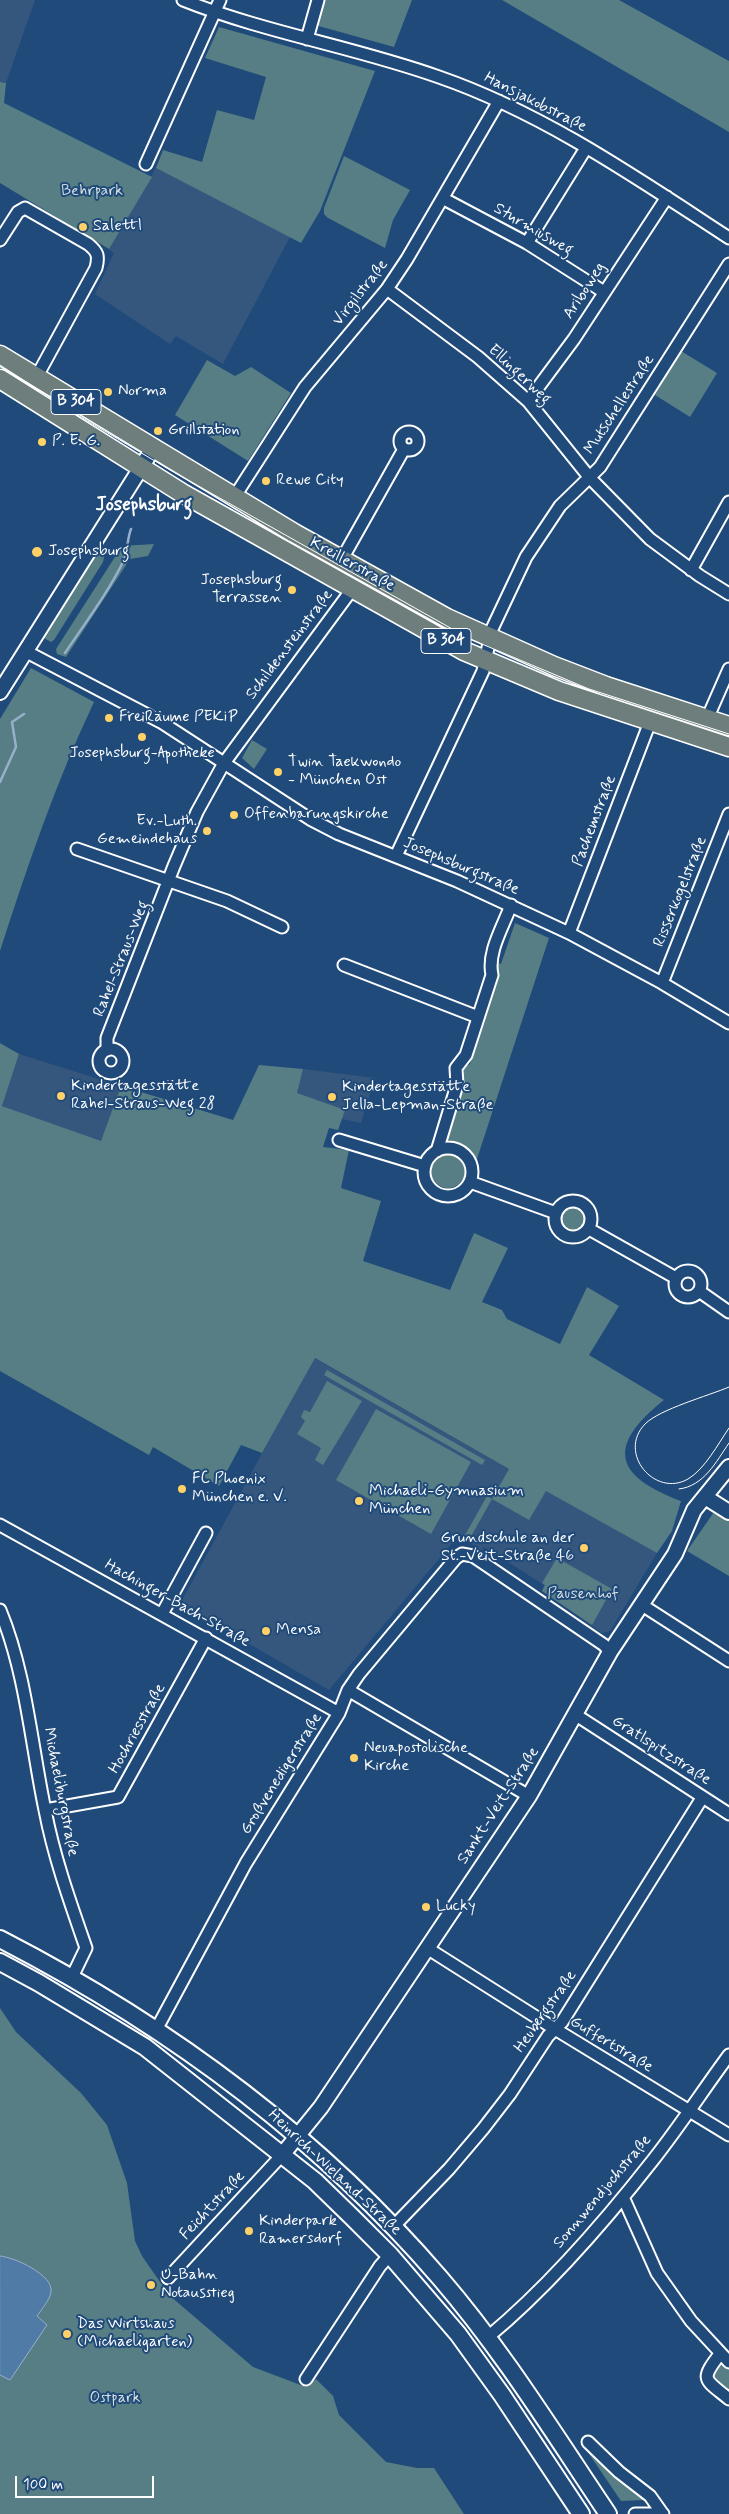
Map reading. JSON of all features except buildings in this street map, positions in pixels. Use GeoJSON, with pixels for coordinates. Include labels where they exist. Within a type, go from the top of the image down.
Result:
{"type":"FeatureCollection","features":[{"type":"Feature","properties":{"kind":"main road","name":"Kreillerstraße"},"geometry":{"type":"LineString","coordinates":[[0,355],[234,496],[439,613],[490,638],[606,686],[729,726]]}},
{"type":"Feature","properties":{"kind":"main road","name":"Kreillerstraße"},"geometry":{"type":"LineString","coordinates":[[0,379],[141,469],[414,624],[485,660],[559,691],[729,747]]}},
{"type":"Feature","properties":{"kind":"main road","name":"Heinrich-Wieland-Straße"},"geometry":{"type":"LineString","coordinates":[[0,1939],[72,1977],[156,2030],[222,2076],[297,2136],[394,2227],[440,2278],[488,2337],[608,2514]]}},
{"type":"Feature","properties":{"kind":"main road","name":"Heinrich-Wieland-Straße"},"geometry":{"type":"LineString","coordinates":[[0,1962],[39,1983],[145,2047],[315,2181],[390,2255],[458,2334],[502,2395],[581,2514]]}},
{"type":"Feature","properties":{"kind":"street","name":"Hansjakobstraße"},"geometry":{"type":"LineString","coordinates":[[182,0],[215,13],[439,76],[499,102],[586,148],[667,197],[729,238]]}},
{"type":"Feature","properties":{"kind":"street"},"geometry":{"type":"LineString","coordinates":[[146,164],[220,0]]}},
{"type":"Feature","properties":{"kind":"street"},"geometry":{"type":"LineString","coordinates":[[307,39],[318,0]]}},
{"type":"Feature","properties":{"kind":"street","name":"Virgilstraße"},"geometry":{"type":"LineString","coordinates":[[234,496],[305,387],[387,289],[444,199],[499,102]]}},
{"type":"Feature","properties":{"kind":"street"},"geometry":{"type":"LineString","coordinates":[[527,243],[586,148]]}},
{"type":"Feature","properties":{"kind":"street","name":"Ariboweg"},"geometry":{"type":"LineString","coordinates":[[528,401],[574,339],[667,197]]}},
{"type":"Feature","properties":{"kind":"street","name":"Sturmiusweg"},"geometry":{"type":"LineString","coordinates":[[444,199],[527,243],[604,292]]}},
{"type":"Feature","properties":{"kind":"street"},"geometry":{"type":"LineString","coordinates":[[0,240],[18,212],[25,208],[88,244],[96,250],[99,256],[96,268],[36,378]]}},
{"type":"Feature","properties":{"kind":"street","name":"Mutschellestraße"},"geometry":{"type":"LineString","coordinates":[[396,856],[483,671],[492,628],[512,586],[546,525],[560,506],[600,467],[729,264]]}},
{"type":"Feature","properties":{"kind":"street","name":"Ellingerweg"},"geometry":{"type":"LineString","coordinates":[[387,289],[478,357],[528,401],[590,478],[650,539],[691,570],[729,594]]}},
{"type":"Feature","properties":{"kind":"street"},"geometry":{"type":"LineString","coordinates":[[0,692],[154,447]]}},
{"type":"Feature","properties":{"kind":"street"},"geometry":{"type":"LineString","coordinates":[[342,559],[404,449]]}},
{"type":"Feature","properties":{"kind":"street"},"geometry":{"type":"LineString","coordinates":[[691,570],[729,502]]}},
{"type":"Feature","properties":{"kind":"street","name":"Schildensteinstraße"},"geometry":{"type":"LineString","coordinates":[[170,880],[197,812],[224,763],[353,588]]}},
{"type":"Feature","properties":{"kind":"street","name":"Josephsburgstraße"},"geometry":{"type":"LineString","coordinates":[[25,651],[160,722],[310,818],[339,834],[511,905],[569,933],[662,982],[729,1023]]}},
{"type":"Feature","properties":{"kind":"street"},"geometry":{"type":"LineString","coordinates":[[707,719],[729,669]]}},
{"type":"Feature","properties":{"kind":"street","name":"Pachemstraße"},"geometry":{"type":"LineString","coordinates":[[569,933],[650,722]]}},
{"type":"Feature","properties":{"kind":"street","name":"Risserkogelstraße"},"geometry":{"type":"LineString","coordinates":[[662,982],[729,814]]}},
{"type":"Feature","properties":{"kind":"street"},"geometry":{"type":"LineString","coordinates":[[77,849],[227,901],[282,927]]}},
{"type":"Feature","properties":{"kind":"street","name":"Rahel-Straus-Weg"},"geometry":{"type":"LineString","coordinates":[[107,1050],[107,1038],[170,880]]}},
{"type":"Feature","properties":{"kind":"street"},"geometry":{"type":"LineString","coordinates":[[438,1150],[457,1085],[456,1068],[466,1055],[492,975],[490,965],[492,955],[511,905]]}},
{"type":"Feature","properties":{"kind":"street"},"geometry":{"type":"LineString","coordinates":[[344,965],[478,1017]]}},
{"type":"Feature","properties":{"kind":"street"},"geometry":{"type":"LineString","coordinates":[[339,1140],[425,1166]]}},
{"type":"Feature","properties":{"kind":"street"},"geometry":{"type":"LineString","coordinates":[[454,1148],[467,1157],[472,1173],[470,1182],[460,1193],[452,1195],[439,1194],[429,1186],[426,1180],[425,1166],[432,1155],[438,1150],[454,1148]]}},
{"type":"Feature","properties":{"kind":"street"},"geometry":{"type":"LineString","coordinates":[[470,1182],[556,1213]]}},
{"type":"Feature","properties":{"kind":"street"},"geometry":{"type":"LineString","coordinates":[[569,1201],[581,1202],[590,1211],[591,1223],[589,1229],[580,1236],[568,1237],[558,1230],[554,1219],[556,1213],[563,1204],[569,1201]]}},
{"type":"Feature","properties":{"kind":"street"},"geometry":{"type":"LineString","coordinates":[[589,1229],[676,1278]]}},
{"type":"Feature","properties":{"kind":"street"},"geometry":{"type":"LineString","coordinates":[[686,1271],[694,1272],[701,1283],[699,1292],[688,1297],[681,1295],[675,1286],[676,1278],[686,1271]]}},
{"type":"Feature","properties":{"kind":"street"},"geometry":{"type":"LineString","coordinates":[[699,1292],[729,1312]]}},
{"type":"Feature","properties":{"kind":"street","name":"Sankt-Veit-Straße"},"geometry":{"type":"LineString","coordinates":[[282,2155],[321,2107],[529,1796],[610,1652],[675,1554],[694,1510],[729,1467]]}},
{"type":"Feature","properties":{"kind":"street"},"geometry":{"type":"LineString","coordinates":[[705,1497],[729,1512]]}},
{"type":"Feature","properties":{"kind":"street","name":"Hachinger-Bach-Straße"},"geometry":{"type":"LineString","coordinates":[[0,1525],[338,1713]]}},
{"type":"Feature","properties":{"kind":"street"},"geometry":{"type":"LineString","coordinates":[[162,1614],[206,1533]]}},
{"type":"Feature","properties":{"kind":"street","name":"Großvenedigerstraße"},"geometry":{"type":"LineString","coordinates":[[156,2030],[246,1863],[338,1713],[348,1690],[359,1674],[456,1558],[462,1554],[473,1556],[604,1645],[610,1652]]}},
{"type":"Feature","properties":{"kind":"street"},"geometry":{"type":"LineString","coordinates":[[642,1605],[729,1661]]}},
{"type":"Feature","properties":{"kind":"street","name":"Michaeliburgstraße"},"geometry":{"type":"LineString","coordinates":[[0,1610],[3,1627],[24,1696],[45,1810],[61,1876],[86,1948],[72,1977]]}},
{"type":"Feature","properties":{"kind":"street","name":"Hochriesstraße"},"geometry":{"type":"LineString","coordinates":[[45,1810],[118,1797],[206,1638]]}},
{"type":"Feature","properties":{"kind":"street"},"geometry":{"type":"LineString","coordinates":[[348,1690],[529,1796]]}},
{"type":"Feature","properties":{"kind":"street","name":"Gratlspitzstraße"},"geometry":{"type":"LineString","coordinates":[[576,1715],[729,1814]]}},
{"type":"Feature","properties":{"kind":"street","name":"Heubergstraße"},"geometry":{"type":"LineString","coordinates":[[394,2227],[449,2169],[483,2129],[562,2022],[702,1798]]}},
{"type":"Feature","properties":{"kind":"street","name":"Guffertstraße"},"geometry":{"type":"LineString","coordinates":[[427,1948],[729,2135]]}},
{"type":"Feature","properties":{"kind":"street","name":"Sonnwendjochstraße"},"geometry":{"type":"LineString","coordinates":[[488,2337],[568,2260],[623,2197],[655,2158],[729,2056]]}},
{"type":"Feature","properties":{"kind":"street","name":"Feichtstraße"},"geometry":{"type":"LineString","coordinates":[[168,2278],[282,2155]]}},
{"type":"Feature","properties":{"kind":"street"},"geometry":{"type":"LineString","coordinates":[[623,2197],[657,2273],[691,2321],[724,2358],[707,2371],[706,2377],[708,2382],[729,2399]]}},
{"type":"Feature","properties":{"kind":"street"},"geometry":{"type":"LineString","coordinates":[[306,2379],[380,2266],[390,2255]]}},
{"type":"Feature","properties":{"kind":"street"},"geometry":{"type":"LineString","coordinates":[[588,2442],[619,2472],[650,2496],[662,2514]]}},
{"type":"Feature","properties":{"kind":"street"},"geometry":{"type":"LineString","coordinates":[[635,2514],[662,2514]]}},
{"type":"Feature","properties":{"kind":"shaded area"},"geometry":{"type":"Polygon","coordinates":[[[0,0],[35,0],[6,83],[0,82],[0,0]]]}},
{"type":"Feature","properties":{"kind":"shaded area"},"geometry":{"type":"Polygon","coordinates":[[[156,168],[290,237],[223,364],[176,336],[170,344],[95,294],[114,253],[109,249],[156,168]]]}},
{"type":"Feature","properties":{"kind":"shaded area","name":"Kindertagesstätte Rahel-Straus-Weg 28"},"geometry":{"type":"Polygon","coordinates":[[[19,1054],[121,1086],[101,1142],[2,1106],[19,1054]]]}},
{"type":"Feature","properties":{"kind":"shaded area","name":"Kindertagesstätte Jella-Lepman-Straße"},"geometry":{"type":"Polygon","coordinates":[[[303,1069],[375,1078],[361,1123],[342,1119],[338,1130],[290,1115],[303,1069]]]}},
{"type":"Feature","properties":{"kind":"shaded area","name":"Michaeli-Gymnasium München"},"geometry":{"type":"Polygon","coordinates":[[[314,1358],[657,1553],[610,1631],[602,1633],[542,1591],[544,1585],[484,1547],[482,1551],[459,1535],[329,1690],[180,1604],[314,1358]]]}},
{"type":"Feature","properties":{"kind":"shaded area"},"geometry":{"type":"Polygon","coordinates":[[[0,2256],[23,2263],[40,2273],[46,2279],[51,2292],[47,2302],[37,2316],[47,2325],[10,2380],[0,2375],[0,2256]]]}},
{"type":"Feature","properties":{"kind":"green space"},"geometry":{"type":"Polygon","coordinates":[[[323,0],[412,0],[394,47],[315,25],[323,0]]]}},
{"type":"Feature","properties":{"kind":"green space"},"geometry":{"type":"Polygon","coordinates":[[[502,0],[619,0],[729,61],[729,132],[502,0]]]}},
{"type":"Feature","properties":{"kind":"green space"},"geometry":{"type":"Polygon","coordinates":[[[219,27],[375,71],[320,211],[301,243],[156,168],[163,150],[202,162],[217,110],[254,120],[266,77],[205,58],[219,27]]]}},
{"type":"Feature","properties":{"kind":"green space","name":"Behrpark"},"geometry":{"type":"Polygon","coordinates":[[[0,82],[6,83],[4,103],[152,177],[109,249],[0,183],[0,82]]]}},
{"type":"Feature","properties":{"kind":"green space"},"geometry":{"type":"Polygon","coordinates":[[[344,156],[410,190],[393,220],[385,248],[328,218],[324,214],[324,208],[344,156]]]}},
{"type":"Feature","properties":{"kind":"green space"},"geometry":{"type":"Polygon","coordinates":[[[681,351],[717,373],[690,417],[655,395],[681,351]]]}},
{"type":"Feature","properties":{"kind":"green space"},"geometry":{"type":"Polygon","coordinates":[[[207,360],[235,376],[251,367],[291,393],[248,461],[175,415],[207,360]]]}},
{"type":"Feature","properties":{"kind":"green space"},"geometry":{"type":"Polygon","coordinates":[[[154,544],[148,556],[130,559],[66,657],[57,654],[56,649],[122,546],[154,544]]]}},
{"type":"Feature","properties":{"kind":"green space"},"geometry":{"type":"Polygon","coordinates":[[[105,553],[103,562],[54,640],[51,642],[42,637],[94,554],[105,553]]]}},
{"type":"Feature","properties":{"kind":"green space"},"geometry":{"type":"Polygon","coordinates":[[[31,668],[94,702],[67,763],[43,825],[0,951],[0,719],[31,668]]]}},
{"type":"Feature","properties":{"kind":"green space"},"geometry":{"type":"Polygon","coordinates":[[[252,740],[267,749],[254,769],[242,758],[252,740]]]}},
{"type":"Feature","properties":{"kind":"green space"},"geometry":{"type":"Polygon","coordinates":[[[515,923],[549,938],[476,1162],[465,1148],[449,1143],[445,1138],[464,1080],[464,1068],[470,1064],[498,975],[494,962],[501,964],[515,923]]]}},
{"type":"Feature","properties":{"kind":"green space"},"geometry":{"type":"Polygon","coordinates":[[[0,1043],[19,1054],[2,1106],[101,1141],[121,1086],[233,1120],[259,1065],[303,1069],[297,1093],[345,1110],[338,1130],[329,1128],[323,1147],[349,1150],[341,1188],[381,1201],[363,1261],[450,1290],[474,1233],[508,1248],[482,1302],[502,1310],[507,1319],[560,1344],[587,1287],[619,1306],[589,1355],[664,1400],[645,1417],[633,1432],[626,1446],[626,1458],[631,1470],[642,1481],[681,1501],[672,1531],[657,1553],[546,1491],[529,1520],[492,1499],[509,1469],[315,1358],[262,1453],[241,1445],[219,1486],[153,1447],[149,1455],[0,1371],[0,1043]]]}},
{"type":"Feature","properties":{"kind":"green space"},"geometry":{"type":"Polygon","coordinates":[[[448,1154],[455,1155],[460,1159],[464,1164],[464,1178],[460,1183],[455,1187],[448,1188],[441,1187],[436,1183],[432,1178],[431,1171],[432,1164],[436,1159],[441,1155],[448,1154]]]}},
{"type":"Feature","properties":{"kind":"green space"},"geometry":{"type":"Polygon","coordinates":[[[573,1206],[583,1210],[587,1220],[583,1230],[573,1234],[563,1230],[559,1220],[563,1210],[573,1206]]]}},
{"type":"Feature","properties":{"kind":"green space"},"geometry":{"type":"Polygon","coordinates":[[[327,1370],[485,1460],[482,1465],[324,1375],[327,1370]]]}},
{"type":"Feature","properties":{"kind":"green space"},"geometry":{"type":"Polygon","coordinates":[[[327,1381],[362,1401],[323,1465],[315,1460],[321,1448],[297,1434],[305,1421],[301,1417],[304,1410],[310,1412],[327,1381]]]}},
{"type":"Feature","properties":{"kind":"green space"},"geometry":{"type":"Polygon","coordinates":[[[376,1409],[471,1462],[431,1534],[336,1480],[376,1409]]]}},
{"type":"Feature","properties":{"kind":"green space"},"geometry":{"type":"Polygon","coordinates":[[[487,1496],[492,1499],[469,1540],[464,1537],[487,1496]]]}},
{"type":"Feature","properties":{"kind":"green space"},"geometry":{"type":"Polygon","coordinates":[[[714,1512],[729,1520],[729,1576],[687,1551],[714,1512]]]}},
{"type":"Feature","properties":{"kind":"green space","name":"Pausenhof"},"geometry":{"type":"Polygon","coordinates":[[[557,1558],[612,1589],[592,1625],[542,1591],[545,1585],[542,1583],[557,1558]]]}},
{"type":"Feature","properties":{"kind":"green space","name":"Ostpark"},"geometry":{"type":"Polygon","coordinates":[[[0,2008],[16,2032],[81,2093],[107,2125],[127,2183],[135,2241],[142,2256],[169,2295],[253,2367],[306,2387],[316,2379],[333,2396],[339,2415],[386,2462],[417,2468],[434,2468],[464,2514],[0,2514],[0,2008]]]}},
{"type":"Feature","properties":{"kind":"green space"},"geometry":{"type":"Polygon","coordinates":[[[723,2363],[729,2368],[729,2394],[714,2382],[711,2374],[718,2364],[723,2363]]]}},
{"type":"Feature","properties":{"kind":"green space"},"geometry":{"type":"Polygon","coordinates":[[[583,2441],[644,2500],[621,2501],[581,2442],[583,2441]]]}},
{"type":"Feature","properties":{"kind":"waterway"},"geometry":{"type":"LineString","coordinates":[[65,653],[118,572],[124,560],[131,529]]}},
{"type":"Feature","properties":{"kind":"waterway"},"geometry":{"type":"LineString","coordinates":[[0,782],[16,747],[12,722],[24,714]]}},
{"type":"Feature","properties":{"kind":"tram line"},"geometry":{"type":"LineString","coordinates":[[0,365],[76,414],[170,470],[470,639],[589,689],[729,734]]}},
{"type":"Feature","properties":{"kind":"tram line"},"geometry":{"type":"LineString","coordinates":[[729,1387],[652,1418],[637,1435],[635,1448],[638,1459],[644,1470],[653,1478],[663,1482],[676,1483],[688,1479],[711,1456],[729,1428]]}},
{"type":"Feature","properties":{"kind":"tram line"},"geometry":{"type":"LineString","coordinates":[[679,1489],[688,1487],[702,1478],[714,1465],[729,1443]]}},
{"type":"Feature","properties":{"kind":"place","name":"Salettl"},"geometry":{"type":"Point","coordinates":[83,227]}},
{"type":"Feature","properties":{"kind":"place","name":"Norma"},"geometry":{"type":"Point","coordinates":[108,392]}},
{"type":"Feature","properties":{"kind":"place","name":"Grillstation"},"geometry":{"type":"Point","coordinates":[158,431]}},
{"type":"Feature","properties":{"kind":"place","name":"P. E. G."},"geometry":{"type":"Point","coordinates":[42,442]}},
{"type":"Feature","properties":{"kind":"place","name":"Rewe City"},"geometry":{"type":"Point","coordinates":[266,481]}},
{"type":"Feature","properties":{"kind":"place","name":"Josephsburg"},"geometry":{"type":"Point","coordinates":[37,552]}},
{"type":"Feature","properties":{"kind":"place","name":"Josephsburg Terrassen"},"geometry":{"type":"Point","coordinates":[292,590]}},
{"type":"Feature","properties":{"kind":"place","name":"FreiRäume PEKiP"},"geometry":{"type":"Point","coordinates":[109,718]}},
{"type":"Feature","properties":{"kind":"place","name":"Josephsburg-Apotheke"},"geometry":{"type":"Point","coordinates":[142,737]}},
{"type":"Feature","properties":{"kind":"place","name":"Twin Taekwondo - München Ost"},"geometry":{"type":"Point","coordinates":[278,772]}},
{"type":"Feature","properties":{"kind":"place","name":"Offenbarungskirche"},"geometry":{"type":"Point","coordinates":[234,815]}},
{"type":"Feature","properties":{"kind":"place","name":"Ev.-Luth. Gemeindehaus"},"geometry":{"type":"Point","coordinates":[207,831]}},
{"type":"Feature","properties":{"kind":"place","name":"Kindertagesstätte Rahel-Straus-Weg 28"},"geometry":{"type":"Point","coordinates":[61,1096]}},
{"type":"Feature","properties":{"kind":"place","name":"Kindertagesstätte Jella-Lepman-Straße"},"geometry":{"type":"Point","coordinates":[332,1097]}},
{"type":"Feature","properties":{"kind":"place","name":"FC Phoenix München e. V."},"geometry":{"type":"Point","coordinates":[182,1489]}},
{"type":"Feature","properties":{"kind":"place","name":"Michaeli-Gymnasium München"},"geometry":{"type":"Point","coordinates":[359,1501]}},
{"type":"Feature","properties":{"kind":"place","name":"Grundschule an der St.-Veit-Straße 46"},"geometry":{"type":"Point","coordinates":[584,1548]}},
{"type":"Feature","properties":{"kind":"place","name":"Mensa"},"geometry":{"type":"Point","coordinates":[266,1631]}},
{"type":"Feature","properties":{"kind":"place","name":"Neuapostolische Kirche"},"geometry":{"type":"Point","coordinates":[354,1758]}},
{"type":"Feature","properties":{"kind":"place","name":"Lucky"},"geometry":{"type":"Point","coordinates":[426,1907]}},
{"type":"Feature","properties":{"kind":"place","name":"Kinderpark Ramersdorf"},"geometry":{"type":"Point","coordinates":[249,2231]}},
{"type":"Feature","properties":{"kind":"place","name":"U-Bahn Notausstieg"},"geometry":{"type":"Point","coordinates":[151,2285]}},
{"type":"Feature","properties":{"kind":"place","name":"Das Wirtshaus (Michaeligarten)"},"geometry":{"type":"Point","coordinates":[67,2334]}},
{"type":"Feature","properties":{"kind":"district","name":"Josephsburg"},"geometry":{"type":"Point","coordinates":[144,506]}}]}
